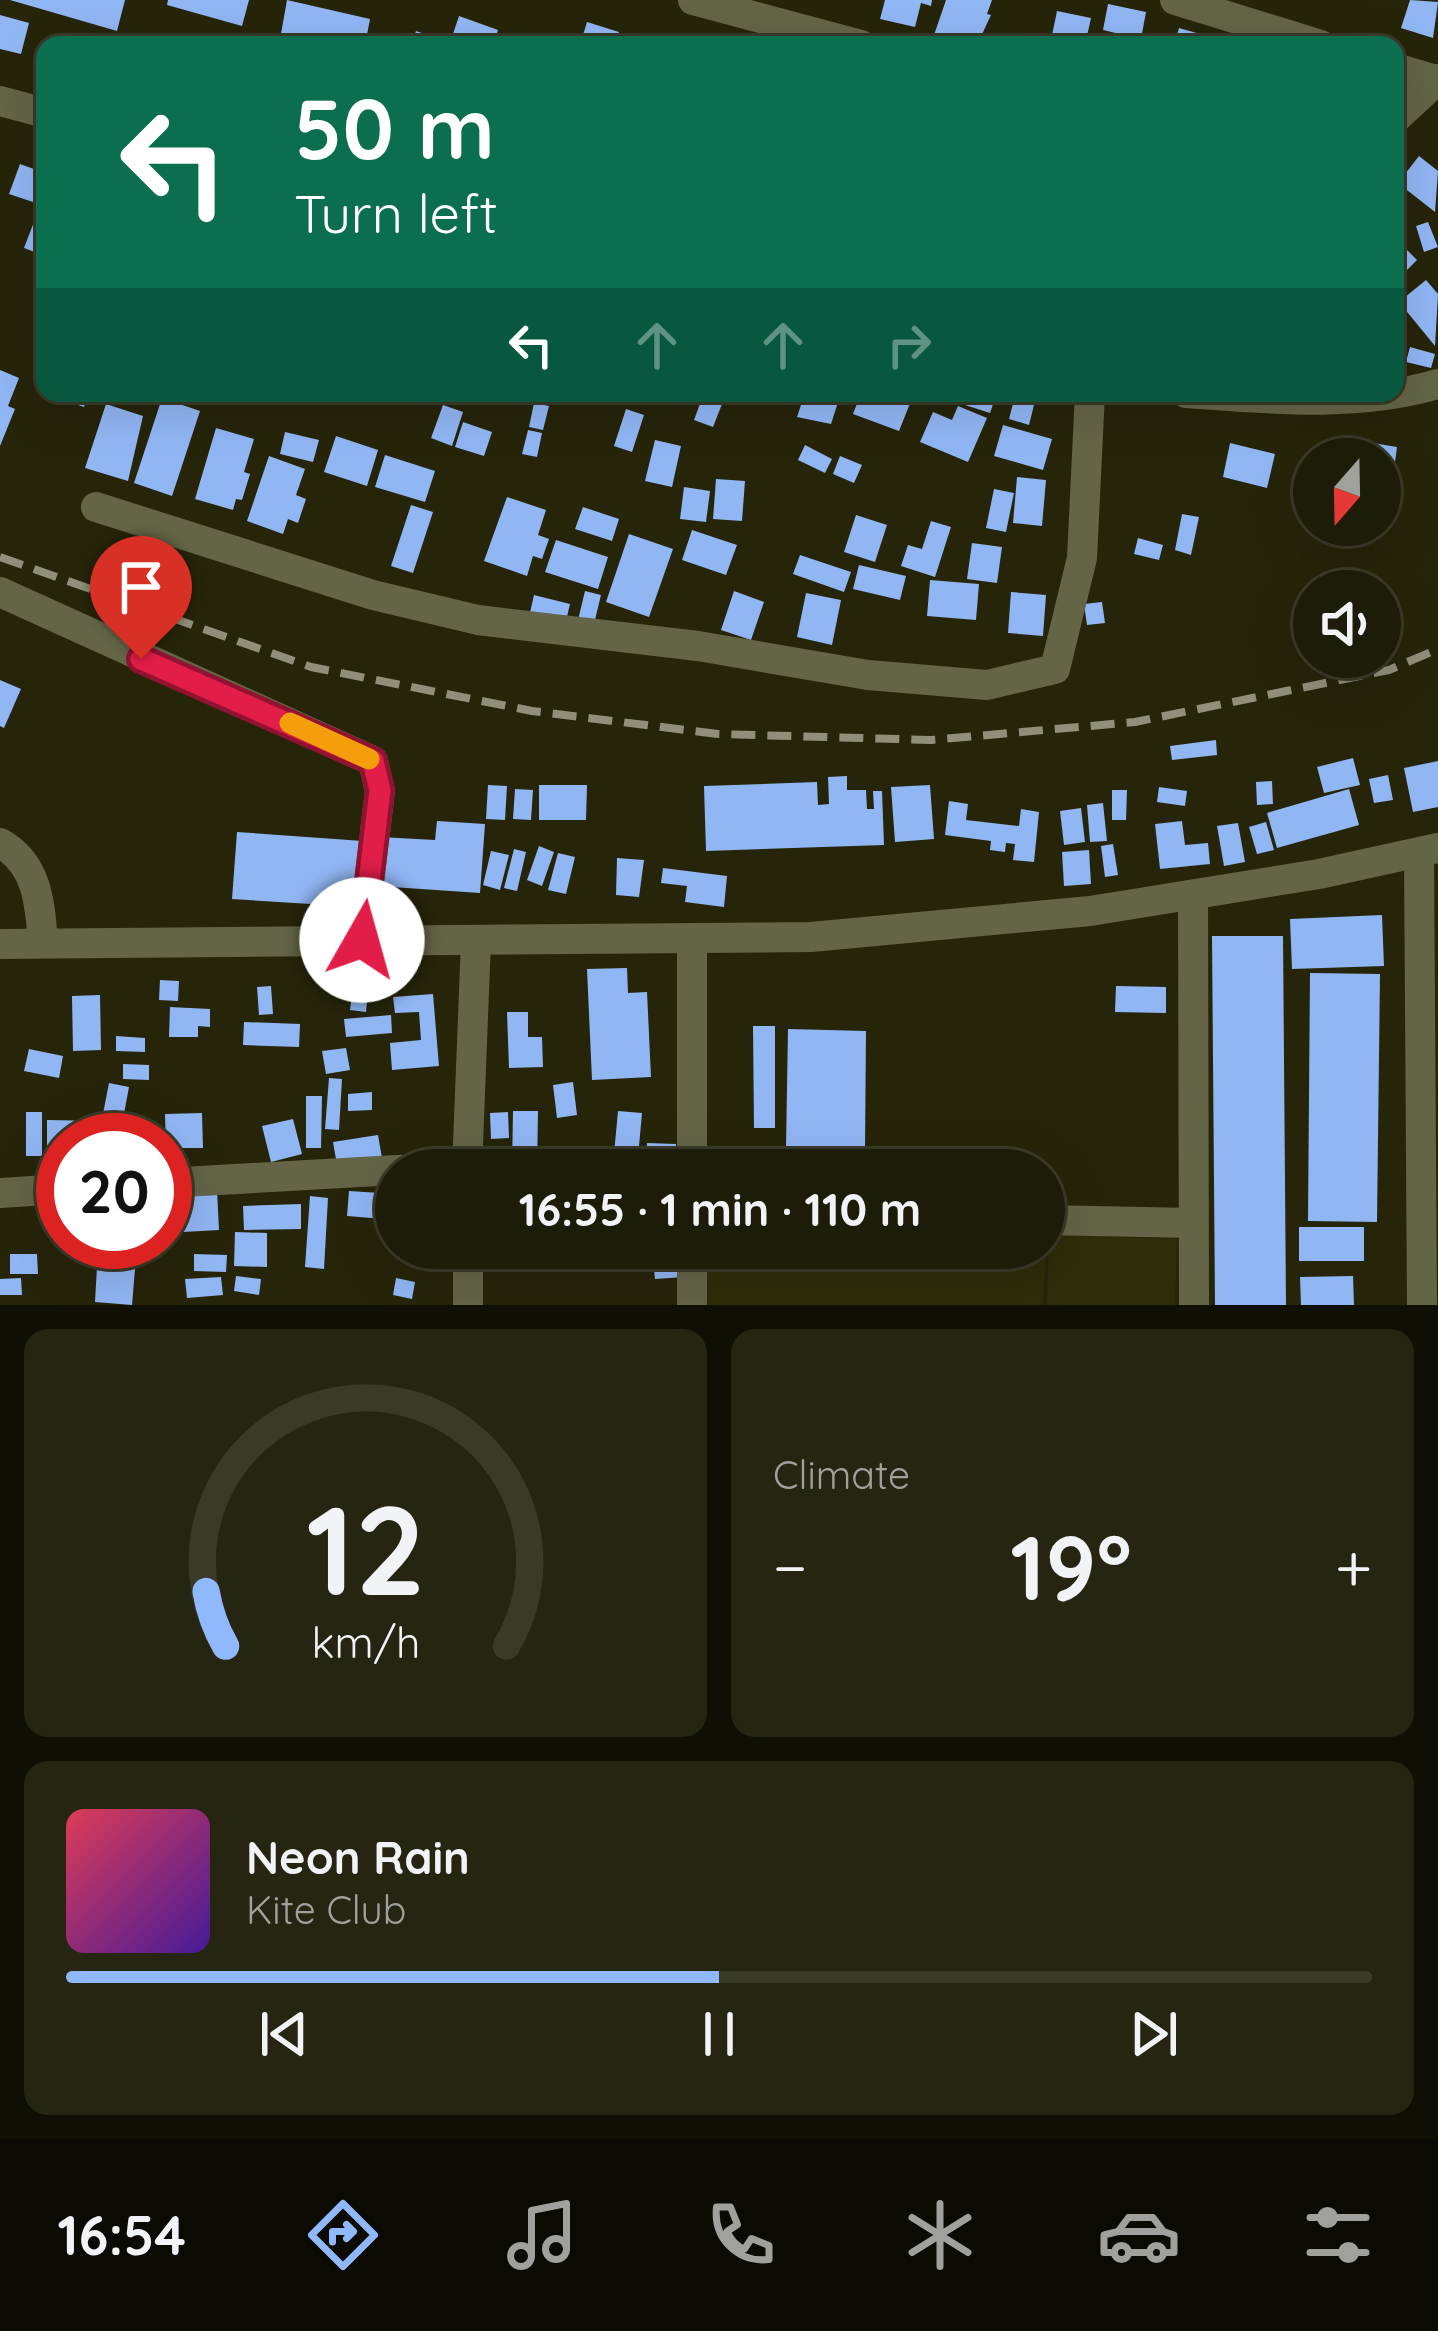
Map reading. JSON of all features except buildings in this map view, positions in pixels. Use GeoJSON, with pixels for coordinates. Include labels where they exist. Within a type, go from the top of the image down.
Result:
{"type":"FeatureCollection","features":[{"type":"Feature","properties":{"kind":"street"},"geometry":{"type":"LineString","coordinates":[[693,0],[827,36]]}},
{"type":"Feature","properties":{"kind":"street"},"geometry":{"type":"LineString","coordinates":[[1175,0],[1292,36]]}},
{"type":"Feature","properties":{"kind":"street"},"geometry":{"type":"LineString","coordinates":[[1404,71],[1437,80]]}},
{"type":"Feature","properties":{"kind":"street"},"geometry":{"type":"LineString","coordinates":[[1404,111],[1437,80]]}},
{"type":"Feature","properties":{"kind":"street"},"geometry":{"type":"LineString","coordinates":[[0,101],[36,110]]}},
{"type":"Feature","properties":{"kind":"street"},"geometry":{"type":"LineString","coordinates":[[1404,394],[1438,384]]}},
{"type":"Feature","properties":{"kind":"street"},"geometry":{"type":"LineString","coordinates":[[96,507],[373,595],[478,620],[698,646],[868,675],[987,685],[1055,669],[1082,558],[1090,402]]}},
{"type":"Feature","properties":{"kind":"street"},"geometry":{"type":"LineString","coordinates":[[0,592],[373,761],[380,790],[362,940]]}},
{"type":"Feature","properties":{"kind":"street"},"geometry":{"type":"LineString","coordinates":[[0,843],[14,850],[31,875],[39,897],[44,944]]}},
{"type":"Feature","properties":{"kind":"street"},"geometry":{"type":"LineString","coordinates":[[0,944],[811,937],[1193,896],[1428,851],[1429,1031],[1421,1305]]}},
{"type":"Feature","properties":{"kind":"street"},"geometry":{"type":"LineString","coordinates":[[1193,896],[1194,1305]]}},
{"type":"Feature","properties":{"kind":"street"},"geometry":{"type":"LineString","coordinates":[[468,1149],[476,940]]}},
{"type":"Feature","properties":{"kind":"street"},"geometry":{"type":"LineString","coordinates":[[692,940],[692,1149]]}},
{"type":"Feature","properties":{"kind":"street"},"geometry":{"type":"LineString","coordinates":[[192,1181],[375,1171]]}},
{"type":"Feature","properties":{"kind":"street"},"geometry":{"type":"LineString","coordinates":[[0,1192],[36,1190]]}},
{"type":"Feature","properties":{"kind":"street"},"geometry":{"type":"LineString","coordinates":[[1065,1220],[1192,1223]]}},
{"type":"Feature","properties":{"kind":"street"},"geometry":{"type":"LineString","coordinates":[[468,1269],[468,1305]]}},
{"type":"Feature","properties":{"kind":"street"},"geometry":{"type":"LineString","coordinates":[[692,1269],[692,1305]]}},
{"type":"Feature","properties":{"kind":"shaded area"},"geometry":{"type":"Polygon","coordinates":[[[1065,1235],[1177,1239],[1175,1305],[1047,1305],[1048,1269],[1065,1269],[1065,1235]]]}},
{"type":"Feature","properties":{"kind":"shaded area"},"geometry":{"type":"Polygon","coordinates":[[[707,1269],[1045,1269],[1043,1305],[707,1305],[707,1269]]]}},
{"type":"Feature","properties":{"kind":"railway"},"geometry":{"type":"LineString","coordinates":[[0,557],[311,667],[532,711],[718,734],[931,740],[1135,722],[1389,670],[1438,649]]}},
{"type":"Feature","properties":{"kind":"slow traffic"},"geometry":{"type":"LineString","coordinates":[[290,723],[369,759]]}},
{"type":"Feature","properties":{"kind":"route"},"geometry":{"type":"LineString","coordinates":[[141,659],[373,761],[380,790],[362,940]]}}]}
